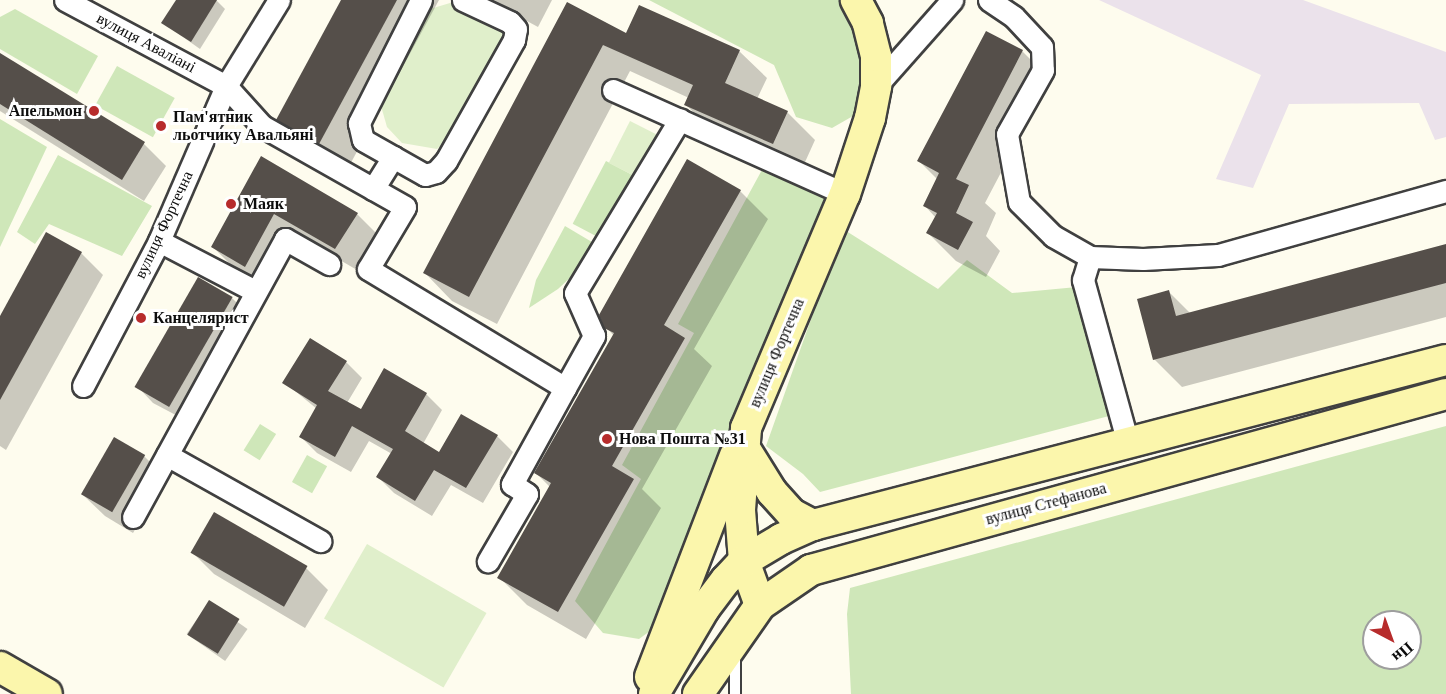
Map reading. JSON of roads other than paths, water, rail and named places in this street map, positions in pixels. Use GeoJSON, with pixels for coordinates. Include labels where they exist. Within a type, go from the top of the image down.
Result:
{"type":"FeatureCollection","features":[{"type":"Feature","properties":{"kind":"main road","name":"вулиця Фортечна"},"geometry":{"type":"LineString","coordinates":[[760,605],[744,561],[740,510],[747,440],[845,194],[876,86],[876,56],[868,23],[856,0]]}},
{"type":"Feature","properties":{"kind":"main road"},"geometry":{"type":"LineString","coordinates":[[654,694],[704,609],[744,561],[813,525],[1446,360]]}},
{"type":"Feature","properties":{"kind":"main road","name":"вулиця Стефанова"},"geometry":{"type":"LineString","coordinates":[[698,694],[735,636],[760,605],[811,570],[1446,394]]}},
{"type":"Feature","properties":{"kind":"main road"},"geometry":{"type":"LineString","coordinates":[[747,440],[772,492],[792,514],[813,525]]}},
{"type":"Feature","properties":{"kind":"main road"},"geometry":{"type":"LineString","coordinates":[[644,694],[664,632],[747,440]]}},
{"type":"Feature","properties":{"kind":"main road"},"geometry":{"type":"LineString","coordinates":[[0,668],[47,694]]}},
{"type":"Feature","properties":{"kind":"street","name":"вулиця Аваліані"},"geometry":{"type":"LineString","coordinates":[[65,0],[226,86],[262,126],[405,207],[368,269],[565,388]]}},
{"type":"Feature","properties":{"kind":"street","name":"вулиця Фортечна"},"geometry":{"type":"LineString","coordinates":[[83,386],[159,241],[226,86],[279,0]]}},
{"type":"Feature","properties":{"kind":"street"},"geometry":{"type":"LineString","coordinates":[[421,0],[359,123],[363,140],[425,175],[436,172],[446,161],[514,40],[516,29],[510,22],[464,0]]}},
{"type":"Feature","properties":{"kind":"street"},"geometry":{"type":"LineString","coordinates":[[876,86],[952,0]]}},
{"type":"Feature","properties":{"kind":"street"},"geometry":{"type":"LineString","coordinates":[[989,0],[1014,17],[1042,47],[1043,70],[1006,134],[1019,202],[1053,236],[1090,257],[1143,259],[1218,255],[1446,190]]}},
{"type":"Feature","properties":{"kind":"street"},"geometry":{"type":"LineString","coordinates":[[614,90],[845,194]]}},
{"type":"Feature","properties":{"kind":"street"},"geometry":{"type":"LineString","coordinates":[[488,561],[527,494],[512,484],[594,336],[574,293],[680,119]]}},
{"type":"Feature","properties":{"kind":"street"},"geometry":{"type":"LineString","coordinates":[[374,189],[393,157]]}},
{"type":"Feature","properties":{"kind":"street"},"geometry":{"type":"LineString","coordinates":[[133,517],[285,239],[329,264]]}},
{"type":"Feature","properties":{"kind":"street"},"geometry":{"type":"LineString","coordinates":[[159,241],[255,291]]}},
{"type":"Feature","properties":{"kind":"street"},"geometry":{"type":"LineString","coordinates":[[1090,257],[1083,280],[1128,443]]}},
{"type":"Feature","properties":{"kind":"street"},"geometry":{"type":"LineString","coordinates":[[167,455],[320,541]]}},
{"type":"Feature","properties":{"kind":"lane"},"geometry":{"type":"LineString","coordinates":[[735,636],[735,694]]}},
{"type":"Feature","properties":{"kind":"place","name":"Апельмон"},"geometry":{"type":"Point","coordinates":[94,111]}},
{"type":"Feature","properties":{"kind":"place","name":"Пам'ятник льотчику Авальяні"},"geometry":{"type":"Point","coordinates":[161,126]}},
{"type":"Feature","properties":{"kind":"place","name":"Маяк"},"geometry":{"type":"Point","coordinates":[231,204]}},
{"type":"Feature","properties":{"kind":"place","name":"Канцелярист"},"geometry":{"type":"Point","coordinates":[141,318]}},
{"type":"Feature","properties":{"kind":"place","name":"Нова Пошта №31"},"geometry":{"type":"Point","coordinates":[607,439]}}]}
